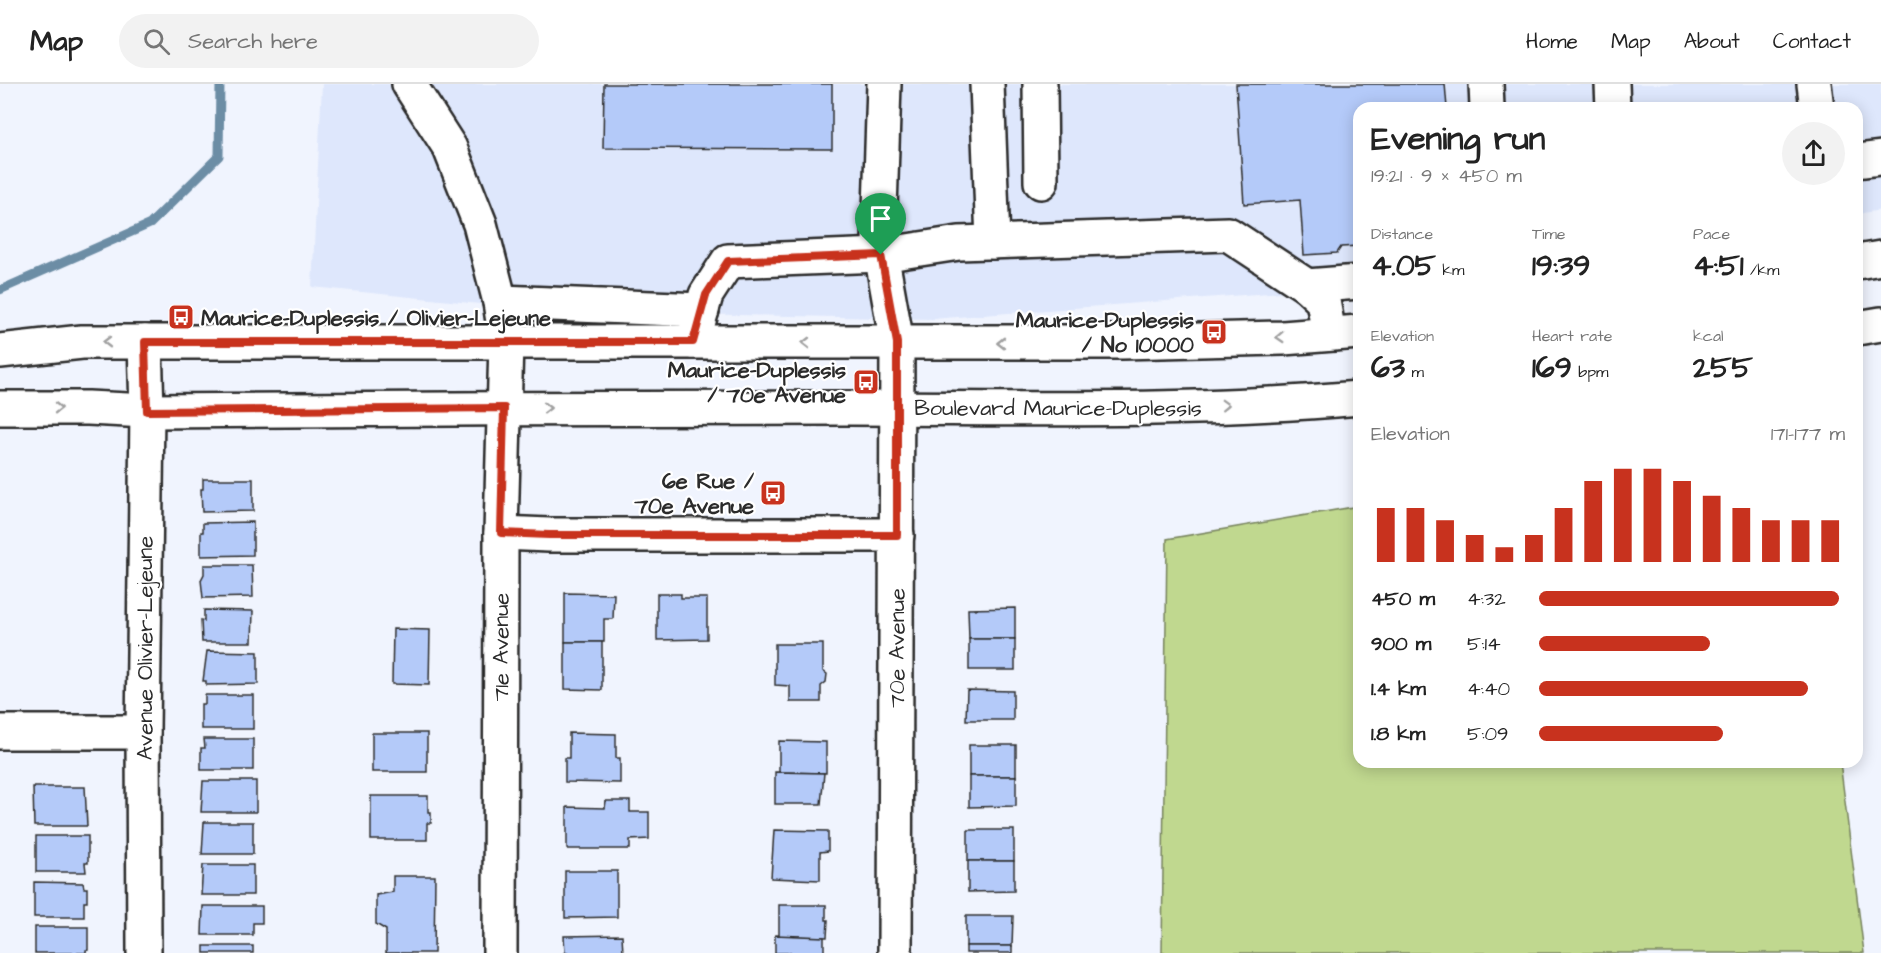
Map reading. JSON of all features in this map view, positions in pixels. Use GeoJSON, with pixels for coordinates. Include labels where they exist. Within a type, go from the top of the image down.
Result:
{"type":"FeatureCollection","features":[{"type":"Feature","properties":{"kind":"street","name":"71e Avenue"},"geometry":{"type":"LineString","coordinates":[[409,84],[450,148],[480,224],[500,302],[506,341],[501,533],[500,953]]}},
{"type":"Feature","properties":{"kind":"street","name":"70e Avenue"},"geometry":{"type":"LineString","coordinates":[[884,84],[879,242],[897,343],[895,953]]}},
{"type":"Feature","properties":{"kind":"street"},"geometry":{"type":"LineString","coordinates":[[987,84],[993,242]]}},
{"type":"Feature","properties":{"kind":"street"},"geometry":{"type":"LineString","coordinates":[[1040,84],[1041,182]]}},
{"type":"Feature","properties":{"kind":"street"},"geometry":{"type":"LineString","coordinates":[[1486,84],[1487,102]]}},
{"type":"Feature","properties":{"kind":"street"},"geometry":{"type":"LineString","coordinates":[[1612,84],[1613,102]]}},
{"type":"Feature","properties":{"kind":"street"},"geometry":{"type":"LineString","coordinates":[[1814,84],[1817,102]]}},
{"type":"Feature","properties":{"kind":"street"},"geometry":{"type":"LineString","coordinates":[[1863,160],[1881,158]]}},
{"type":"Feature","properties":{"kind":"street"},"geometry":{"type":"LineString","coordinates":[[0,351],[82,342],[897,343],[1122,342],[1283,338],[1344,333],[1323,301],[1307,286],[1228,234],[959,243],[881,255],[728,261],[706,295],[693,342]]}},
{"type":"Feature","properties":{"kind":"street"},"geometry":{"type":"LineString","coordinates":[[1863,261],[1881,258]]}},
{"type":"Feature","properties":{"kind":"street"},"geometry":{"type":"LineString","coordinates":[[1307,286],[1353,282]]}},
{"type":"Feature","properties":{"kind":"street"},"geometry":{"type":"LineString","coordinates":[[500,302],[702,310]]}},
{"type":"Feature","properties":{"kind":"street"},"geometry":{"type":"LineString","coordinates":[[1863,327],[1881,324]]}},
{"type":"Feature","properties":{"kind":"street","name":"Avenue Olivier-Lejeune"},"geometry":{"type":"LineString","coordinates":[[144,953],[143,732],[147,411],[145,342]]}},
{"type":"Feature","properties":{"kind":"street","name":"Boulevard Maurice-Duplessis"},"geometry":{"type":"LineString","coordinates":[[0,408],[147,411],[504,408],[1039,409],[1181,407],[1353,398]]}},
{"type":"Feature","properties":{"kind":"street"},"geometry":{"type":"LineString","coordinates":[[501,533],[897,535]]}},
{"type":"Feature","properties":{"kind":"street"},"geometry":{"type":"LineString","coordinates":[[0,732],[143,732]]}},
{"type":"Feature","properties":{"kind":"shaded area"},"geometry":{"type":"Polygon","coordinates":[[[322,84],[1881,84],[1881,210],[1863,213],[1863,102],[1353,102],[1353,286],[932,319],[550,311],[312,287],[322,84]]]}},
{"type":"Feature","properties":{"kind":"green space"},"geometry":{"type":"Polygon","coordinates":[[[1353,507],[1353,768],[1841,768],[1864,953],[1162,953],[1167,539],[1353,507]]]}},
{"type":"Feature","properties":{"kind":"building"},"geometry":{"type":"Polygon","coordinates":[[[604,84],[832,84],[832,149],[603,148],[604,84]]]}},
{"type":"Feature","properties":{"kind":"building"},"geometry":{"type":"Polygon","coordinates":[[[1236,84],[1445,84],[1446,102],[1353,102],[1353,246],[1341,247],[1337,253],[1304,255],[1300,200],[1244,204],[1236,84]]]}},
{"type":"Feature","properties":{"kind":"building"},"geometry":{"type":"Polygon","coordinates":[[[203,479],[253,479],[253,511],[202,512],[203,479]]]}},
{"type":"Feature","properties":{"kind":"building"},"geometry":{"type":"Polygon","coordinates":[[[253,522],[253,555],[201,556],[203,523],[253,522]]]}},
{"type":"Feature","properties":{"kind":"building"},"geometry":{"type":"Polygon","coordinates":[[[204,565],[252,565],[253,597],[203,598],[201,580],[204,565]]]}},
{"type":"Feature","properties":{"kind":"building"},"geometry":{"type":"Polygon","coordinates":[[[565,593],[614,594],[613,619],[604,619],[604,642],[565,642],[565,593]]]}},
{"type":"Feature","properties":{"kind":"building"},"geometry":{"type":"Polygon","coordinates":[[[657,594],[681,594],[681,598],[707,598],[707,639],[657,640],[657,594]]]}},
{"type":"Feature","properties":{"kind":"building"},"geometry":{"type":"Polygon","coordinates":[[[1015,608],[1015,639],[969,639],[968,609],[1015,608]]]}},
{"type":"Feature","properties":{"kind":"building"},"geometry":{"type":"Polygon","coordinates":[[[204,610],[253,611],[252,642],[202,642],[201,620],[204,621],[204,610]]]}},
{"type":"Feature","properties":{"kind":"building"},"geometry":{"type":"Polygon","coordinates":[[[393,629],[430,630],[429,685],[392,684],[393,629]]]}},
{"type":"Feature","properties":{"kind":"building"},"geometry":{"type":"Polygon","coordinates":[[[969,639],[1015,639],[1015,670],[969,670],[969,639]]]}},
{"type":"Feature","properties":{"kind":"building"},"geometry":{"type":"Polygon","coordinates":[[[565,642],[602,642],[602,690],[565,689],[565,642]]]}},
{"type":"Feature","properties":{"kind":"building"},"geometry":{"type":"Polygon","coordinates":[[[775,644],[823,644],[823,671],[827,674],[826,682],[821,686],[821,702],[790,702],[790,686],[775,685],[775,644]]]}},
{"type":"Feature","properties":{"kind":"building"},"geometry":{"type":"Polygon","coordinates":[[[207,651],[258,652],[258,684],[206,685],[206,681],[203,681],[207,651]]]}},
{"type":"Feature","properties":{"kind":"building"},"geometry":{"type":"Polygon","coordinates":[[[967,690],[1013,691],[1013,720],[966,720],[967,690]]]}},
{"type":"Feature","properties":{"kind":"building"},"geometry":{"type":"Polygon","coordinates":[[[205,695],[253,695],[253,729],[201,729],[201,704],[205,704],[205,695]]]}},
{"type":"Feature","properties":{"kind":"building"},"geometry":{"type":"Polygon","coordinates":[[[372,733],[427,733],[427,772],[372,772],[372,733]]]}},
{"type":"Feature","properties":{"kind":"building"},"geometry":{"type":"Polygon","coordinates":[[[569,733],[616,734],[616,758],[620,758],[620,783],[565,782],[565,758],[569,758],[569,733]]]}},
{"type":"Feature","properties":{"kind":"building"},"geometry":{"type":"Polygon","coordinates":[[[204,739],[253,739],[253,770],[201,770],[201,748],[205,748],[204,739]]]}},
{"type":"Feature","properties":{"kind":"building"},"geometry":{"type":"Polygon","coordinates":[[[779,741],[826,742],[826,773],[779,772],[779,741]]]}},
{"type":"Feature","properties":{"kind":"building"},"geometry":{"type":"Polygon","coordinates":[[[969,745],[1016,745],[1016,776],[969,776],[969,745]]]}},
{"type":"Feature","properties":{"kind":"building"},"geometry":{"type":"Polygon","coordinates":[[[775,772],[824,773],[821,804],[775,804],[775,772]]]}},
{"type":"Feature","properties":{"kind":"building"},"geometry":{"type":"Polygon","coordinates":[[[969,776],[1016,776],[1016,806],[969,807],[969,776]]]}},
{"type":"Feature","properties":{"kind":"building"},"geometry":{"type":"Polygon","coordinates":[[[203,781],[256,781],[256,812],[201,812],[203,781]]]}},
{"type":"Feature","properties":{"kind":"building"},"geometry":{"type":"Polygon","coordinates":[[[33,787],[85,787],[87,826],[34,826],[33,787]]]}},
{"type":"Feature","properties":{"kind":"building"},"geometry":{"type":"Polygon","coordinates":[[[371,796],[428,796],[431,823],[427,823],[427,840],[371,840],[371,796]]]}},
{"type":"Feature","properties":{"kind":"building"},"geometry":{"type":"Polygon","coordinates":[[[606,801],[630,801],[630,812],[649,812],[649,839],[630,840],[630,849],[567,849],[567,807],[605,808],[606,801]]]}},
{"type":"Feature","properties":{"kind":"building"},"geometry":{"type":"Polygon","coordinates":[[[204,822],[253,822],[253,854],[202,854],[204,822]]]}},
{"type":"Feature","properties":{"kind":"building"},"geometry":{"type":"Polygon","coordinates":[[[774,830],[828,831],[828,851],[820,852],[820,880],[771,878],[774,830]]]}},
{"type":"Feature","properties":{"kind":"building"},"geometry":{"type":"Polygon","coordinates":[[[968,830],[1014,830],[1014,861],[968,861],[968,830]]]}},
{"type":"Feature","properties":{"kind":"building"},"geometry":{"type":"Polygon","coordinates":[[[36,836],[88,836],[86,872],[36,872],[36,836]]]}},
{"type":"Feature","properties":{"kind":"building"},"geometry":{"type":"Polygon","coordinates":[[[968,861],[1014,861],[1014,891],[968,892],[968,861]]]}},
{"type":"Feature","properties":{"kind":"building"},"geometry":{"type":"Polygon","coordinates":[[[203,865],[253,865],[253,895],[201,895],[203,865]]]}},
{"type":"Feature","properties":{"kind":"building"},"geometry":{"type":"Polygon","coordinates":[[[565,871],[617,871],[617,917],[565,918],[565,871]]]}},
{"type":"Feature","properties":{"kind":"building"},"geometry":{"type":"Polygon","coordinates":[[[393,876],[435,876],[434,953],[386,953],[386,930],[376,924],[376,895],[393,892],[393,876]]]}},
{"type":"Feature","properties":{"kind":"building"},"geometry":{"type":"Polygon","coordinates":[[[34,882],[83,883],[84,888],[87,888],[84,917],[34,917],[34,882]]]}},
{"type":"Feature","properties":{"kind":"building"},"geometry":{"type":"Polygon","coordinates":[[[779,905],[826,905],[827,937],[779,936],[779,905]]]}},
{"type":"Feature","properties":{"kind":"building"},"geometry":{"type":"Polygon","coordinates":[[[203,906],[262,906],[262,923],[253,923],[253,935],[202,935],[203,906]]]}},
{"type":"Feature","properties":{"kind":"building"},"geometry":{"type":"Polygon","coordinates":[[[966,916],[1013,916],[1012,946],[966,946],[966,916]]]}},
{"type":"Feature","properties":{"kind":"building"},"geometry":{"type":"Polygon","coordinates":[[[35,927],[88,927],[88,950],[86,953],[35,953],[35,927]]]}},
{"type":"Feature","properties":{"kind":"building"},"geometry":{"type":"Polygon","coordinates":[[[622,935],[623,953],[565,953],[564,936],[622,935]]]}},
{"type":"Feature","properties":{"kind":"building"},"geometry":{"type":"Polygon","coordinates":[[[775,935],[824,937],[824,953],[775,953],[775,935]]]}},
{"type":"Feature","properties":{"kind":"building"},"geometry":{"type":"Polygon","coordinates":[[[204,946],[253,946],[253,953],[204,953],[204,946]]]}},
{"type":"Feature","properties":{"kind":"building"},"geometry":{"type":"Polygon","coordinates":[[[966,946],[1012,946],[1012,953],[966,953],[966,946]]]}},
{"type":"Feature","properties":{"kind":"waterway"},"geometry":{"type":"LineString","coordinates":[[0,290],[150,224],[219,156],[220,84]]}},
{"type":"Feature","properties":{"kind":"place","name":"Maurice-Duplessis / Olivier-Lejeune"},"geometry":{"type":"Point","coordinates":[181,317]}},
{"type":"Feature","properties":{"kind":"place","name":"Maurice-Duplessis / No 10000"},"geometry":{"type":"Point","coordinates":[1214,332]}},
{"type":"Feature","properties":{"kind":"place","name":"Maurice-Duplessis / 70e Avenue"},"geometry":{"type":"Point","coordinates":[866,382]}},
{"type":"Feature","properties":{"kind":"place","name":"6e Rue / 70e Avenue"},"geometry":{"type":"Point","coordinates":[773,493]}},
{"type":"Feature","properties":{"kind":"route"},"geometry":{"type":"LineString","coordinates":[[881,255],[897,343],[895,463],[897,535],[501,533],[504,408],[147,411],[145,342],[693,342],[706,295],[728,261],[881,255]]}}]}
